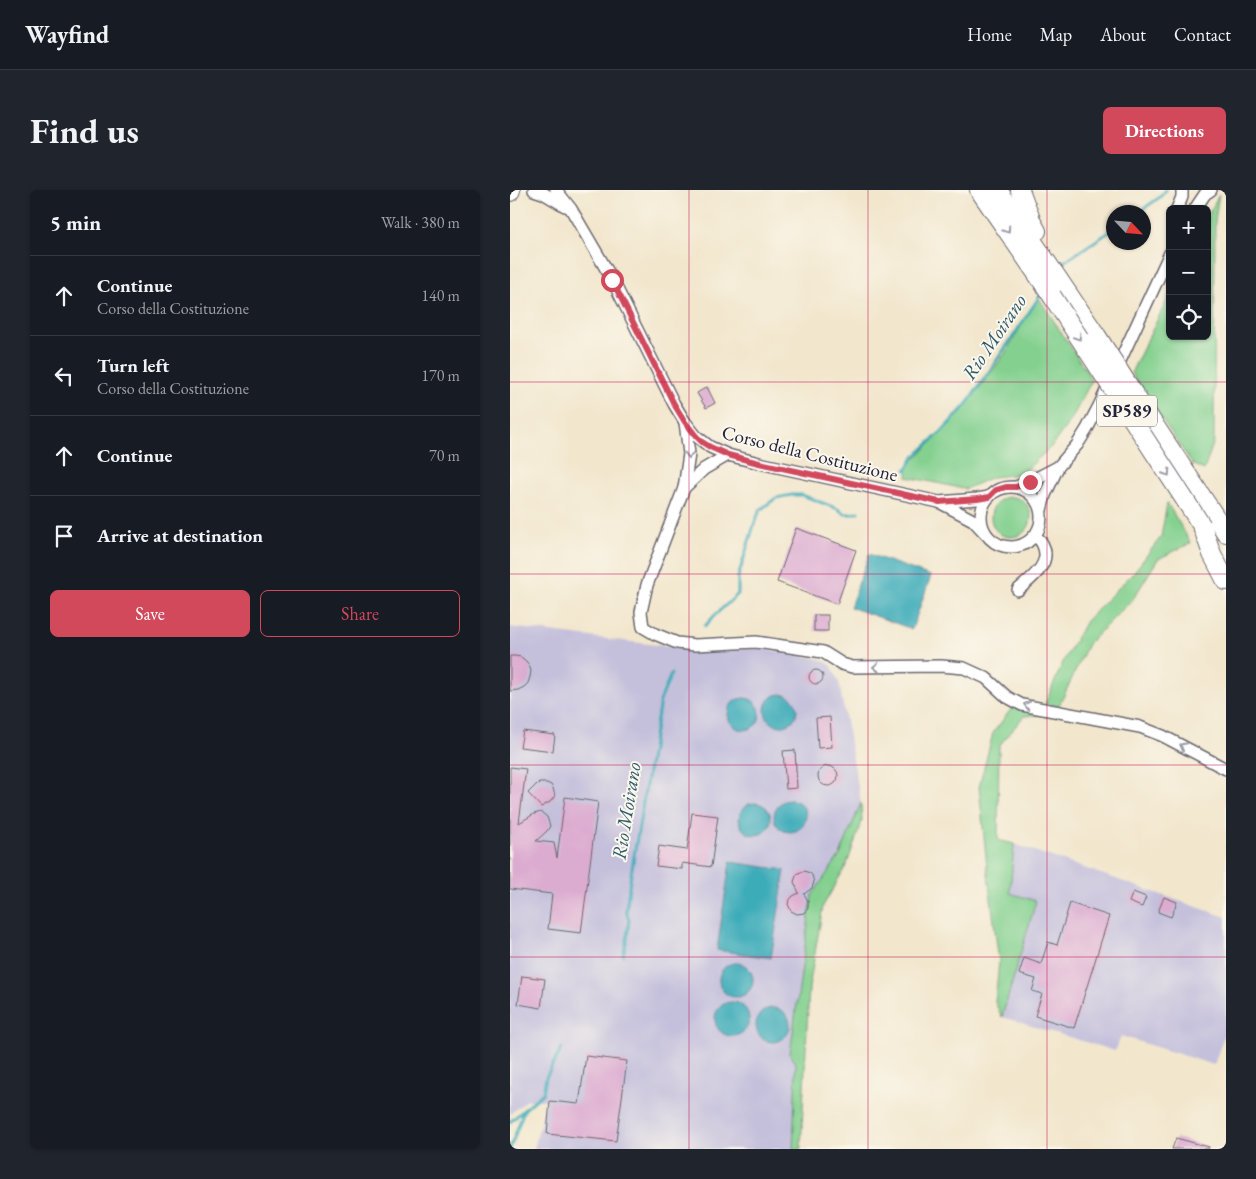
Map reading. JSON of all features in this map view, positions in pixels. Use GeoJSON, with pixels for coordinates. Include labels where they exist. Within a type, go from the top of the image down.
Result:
{"type":"FeatureCollection","features":[{"type":"Feature","properties":{"kind":"main road","name":"SP589"},"geometry":{"type":"LineString","coordinates":[[979,190],[1045,273],[1060,283],[1224,529]]}},
{"type":"Feature","properties":{"kind":"main road","name":"SP589"},"geometry":{"type":"LineString","coordinates":[[998,190],[1045,273],[1202,526],[1226,560]]}},
{"type":"Feature","properties":{"kind":"main road"},"geometry":{"type":"LineString","coordinates":[[1020,190],[1032,222],[1050,253],[1045,273]]}},
{"type":"Feature","properties":{"kind":"main road"},"geometry":{"type":"LineString","coordinates":[[1202,526],[1212,554],[1226,580]]}},
{"type":"Feature","properties":{"kind":"street"},"geometry":{"type":"LineString","coordinates":[[510,192],[520,190]]}},
{"type":"Feature","properties":{"kind":"street"},"geometry":{"type":"LineString","coordinates":[[534,190],[543,193],[570,209]]}},
{"type":"Feature","properties":{"kind":"street","name":"Corso della Costituzione"},"geometry":{"type":"LineString","coordinates":[[556,190],[570,209],[612,280],[674,404],[685,422],[702,442],[728,455],[939,502]]}},
{"type":"Feature","properties":{"kind":"street"},"geometry":{"type":"LineString","coordinates":[[1179,205],[1182,197],[1182,190]]}},
{"type":"Feature","properties":{"kind":"street"},"geometry":{"type":"LineString","coordinates":[[1191,205],[1198,190]]}},
{"type":"Feature","properties":{"kind":"street"},"geometry":{"type":"LineString","coordinates":[[1197,205],[1211,190]]}},
{"type":"Feature","properties":{"kind":"street"},"geometry":{"type":"LineString","coordinates":[[1040,510],[1058,467],[1088,429],[1166,262]]}},
{"type":"Feature","properties":{"kind":"street"},"geometry":{"type":"LineString","coordinates":[[685,422],[690,454],[684,488],[647,585],[641,612],[643,627],[677,643],[695,645],[756,642],[823,652],[842,664],[852,667],[941,666],[964,668],[986,678],[1007,698],[1022,705],[1140,726],[1226,769]]}},
{"type":"Feature","properties":{"kind":"street"},"geometry":{"type":"LineString","coordinates":[[684,488],[704,469],[728,455]]}},
{"type":"Feature","properties":{"kind":"street"},"geometry":{"type":"LineString","coordinates":[[1016,487],[1030,482],[1058,467]]}},
{"type":"Feature","properties":{"kind":"street"},"geometry":{"type":"LineString","coordinates":[[939,502],[974,520],[986,534],[993,541],[1010,547],[1019,546],[1027,542],[1039,528],[1040,510],[1032,495],[1016,487],[996,490],[983,505],[982,525],[986,534]]}},
{"type":"Feature","properties":{"kind":"street"},"geometry":{"type":"LineString","coordinates":[[939,502],[989,497]]}},
{"type":"Feature","properties":{"kind":"street"},"geometry":{"type":"LineString","coordinates":[[1018,590],[1036,574],[1044,560],[1044,546],[1040,539],[1034,536]]}},
{"type":"Feature","properties":{"kind":"shaded area"},"geometry":{"type":"Polygon","coordinates":[[[510,627],[706,651],[761,648],[820,659],[831,665],[839,682],[861,803],[840,855],[812,895],[796,1063],[793,1149],[534,1149],[546,1100],[527,1100],[510,1114],[510,627]]]}},
{"type":"Feature","properties":{"kind":"shaded area"},"geometry":{"type":"Polygon","coordinates":[[[1014,844],[1226,917],[1226,1029],[1214,1065],[1121,1036],[1115,1051],[1002,1017],[1036,901],[1010,893],[1014,844]]]}},
{"type":"Feature","properties":{"kind":"green space"},"geometry":{"type":"Polygon","coordinates":[[[1219,194],[1215,221],[1214,441],[1204,470],[1192,464],[1131,373],[1166,302],[1166,340],[1211,340],[1211,210],[1219,194]]]}},
{"type":"Feature","properties":{"kind":"green space"},"geometry":{"type":"Polygon","coordinates":[[[1039,298],[1092,380],[1072,418],[1051,447],[1020,474],[993,477],[965,489],[907,477],[908,466],[959,415],[1004,355],[1039,298]]]}},
{"type":"Feature","properties":{"kind":"green space"},"geometry":{"type":"Polygon","coordinates":[[[1015,497],[1022,500],[1028,506],[1031,517],[1030,525],[1022,534],[1015,537],[1007,537],[1000,534],[992,525],[991,513],[994,506],[1003,498],[1015,497]]]}},
{"type":"Feature","properties":{"kind":"green space"},"geometry":{"type":"Polygon","coordinates":[[[1167,503],[1191,543],[1158,559],[1133,599],[1088,644],[1059,706],[1045,704],[1064,660],[1086,621],[1133,573],[1161,537],[1167,503]]]}},
{"type":"Feature","properties":{"kind":"green space"},"geometry":{"type":"Polygon","coordinates":[[[1014,705],[1048,714],[1024,716],[999,746],[998,840],[1014,844],[1010,893],[1036,901],[1002,1017],[995,1002],[999,962],[979,787],[993,733],[1014,705]]]}},
{"type":"Feature","properties":{"kind":"green space"},"geometry":{"type":"Polygon","coordinates":[[[861,803],[862,821],[847,864],[823,906],[809,988],[801,1149],[793,1149],[796,1063],[790,1054],[812,895],[840,855],[861,803]]]}},
{"type":"Feature","properties":{"kind":"water"},"geometry":{"type":"Polygon","coordinates":[[[869,554],[931,576],[912,629],[850,607],[869,554]]]}},
{"type":"Feature","properties":{"kind":"water"},"geometry":{"type":"Polygon","coordinates":[[[781,694],[792,699],[797,710],[792,721],[781,726],[770,721],[765,710],[770,699],[781,694]]]}},
{"type":"Feature","properties":{"kind":"water"},"geometry":{"type":"Polygon","coordinates":[[[744,698],[755,703],[760,714],[755,725],[744,730],[733,725],[728,714],[733,703],[744,698]]]}},
{"type":"Feature","properties":{"kind":"water"},"geometry":{"type":"Polygon","coordinates":[[[790,800],[801,805],[806,816],[801,827],[790,832],[779,827],[774,816],[779,805],[790,800]]]}},
{"type":"Feature","properties":{"kind":"water"},"geometry":{"type":"Polygon","coordinates":[[[755,803],[766,808],[771,819],[766,830],[755,835],[744,830],[739,819],[744,808],[755,803]]]}},
{"type":"Feature","properties":{"kind":"water"},"geometry":{"type":"Polygon","coordinates":[[[730,862],[785,870],[771,958],[717,950],[730,862]]]}},
{"type":"Feature","properties":{"kind":"water"},"geometry":{"type":"Polygon","coordinates":[[[736,963],[743,964],[748,968],[752,973],[752,987],[748,992],[743,996],[736,997],[729,996],[724,992],[720,987],[719,980],[720,973],[724,968],[729,964],[736,963]]]}},
{"type":"Feature","properties":{"kind":"water"},"geometry":{"type":"Polygon","coordinates":[[[732,1002],[739,1003],[744,1007],[748,1012],[748,1026],[744,1031],[739,1035],[732,1036],[725,1035],[720,1031],[716,1026],[715,1019],[716,1012],[720,1007],[725,1003],[732,1002]]]}},
{"type":"Feature","properties":{"kind":"water"},"geometry":{"type":"Polygon","coordinates":[[[773,1008],[780,1009],[785,1013],[789,1018],[789,1032],[785,1037],[780,1041],[773,1042],[766,1041],[761,1037],[757,1032],[756,1025],[757,1018],[761,1013],[766,1009],[773,1008]]]}},
{"type":"Feature","properties":{"kind":"building"},"geometry":{"type":"Polygon","coordinates":[[[707,387],[715,403],[706,408],[697,393],[707,387]]]}},
{"type":"Feature","properties":{"kind":"building"},"geometry":{"type":"Polygon","coordinates":[[[796,528],[856,550],[837,604],[777,582],[796,528]]]}},
{"type":"Feature","properties":{"kind":"building"},"geometry":{"type":"Polygon","coordinates":[[[814,615],[828,615],[828,631],[814,631],[814,615]]]}},
{"type":"Feature","properties":{"kind":"building"},"geometry":{"type":"Polygon","coordinates":[[[510,656],[521,657],[529,665],[531,671],[528,683],[524,687],[510,691],[510,656]]]}},
{"type":"Feature","properties":{"kind":"building"},"geometry":{"type":"Polygon","coordinates":[[[816,670],[821,672],[823,677],[821,682],[816,684],[811,682],[809,677],[811,672],[816,670]]]}},
{"type":"Feature","properties":{"kind":"building"},"geometry":{"type":"Polygon","coordinates":[[[830,717],[832,747],[818,748],[816,718],[830,717]]]}},
{"type":"Feature","properties":{"kind":"building"},"geometry":{"type":"Polygon","coordinates":[[[523,731],[555,735],[553,751],[520,747],[523,731]]]}},
{"type":"Feature","properties":{"kind":"building"},"geometry":{"type":"Polygon","coordinates":[[[795,750],[797,788],[786,789],[783,751],[795,750]]]}},
{"type":"Feature","properties":{"kind":"building"},"geometry":{"type":"Polygon","coordinates":[[[828,766],[835,769],[838,776],[835,783],[828,786],[821,783],[818,776],[821,769],[828,766]]]}},
{"type":"Feature","properties":{"kind":"building"},"geometry":{"type":"Polygon","coordinates":[[[510,767],[526,769],[519,823],[541,812],[547,817],[550,826],[536,841],[554,843],[557,858],[565,797],[598,802],[581,933],[548,929],[552,894],[510,889],[510,767]]]}},
{"type":"Feature","properties":{"kind":"building"},"geometry":{"type":"Polygon","coordinates":[[[540,783],[551,785],[555,796],[550,802],[541,807],[528,793],[540,783]]]}},
{"type":"Feature","properties":{"kind":"building"},"geometry":{"type":"Polygon","coordinates":[[[692,813],[718,816],[711,867],[682,863],[682,869],[656,866],[659,846],[687,850],[692,813]]]}},
{"type":"Feature","properties":{"kind":"building"},"geometry":{"type":"Polygon","coordinates":[[[804,871],[812,875],[814,882],[812,888],[804,894],[808,901],[808,908],[804,913],[797,914],[791,911],[788,904],[793,896],[799,893],[794,882],[798,873],[804,871]]]}},
{"type":"Feature","properties":{"kind":"building"},"geometry":{"type":"Polygon","coordinates":[[[1133,892],[1146,897],[1142,907],[1129,902],[1133,892]]]}},
{"type":"Feature","properties":{"kind":"building"},"geometry":{"type":"Polygon","coordinates":[[[1164,897],[1177,902],[1171,917],[1158,912],[1164,897]]]}},
{"type":"Feature","properties":{"kind":"building"},"geometry":{"type":"Polygon","coordinates":[[[1070,903],[1109,916],[1074,1028],[1035,1016],[1042,994],[1032,991],[1036,979],[1019,974],[1024,958],[1041,964],[1048,942],[1057,945],[1070,903]]]}},
{"type":"Feature","properties":{"kind":"building"},"geometry":{"type":"Polygon","coordinates":[[[522,976],[545,979],[541,1008],[518,1004],[522,976]]]}},
{"type":"Feature","properties":{"kind":"building"},"geometry":{"type":"Polygon","coordinates":[[[586,1056],[627,1061],[616,1141],[547,1134],[550,1101],[579,1104],[586,1056]]]}},
{"type":"Feature","properties":{"kind":"building"},"geometry":{"type":"Polygon","coordinates":[[[1176,1138],[1209,1147],[1208,1149],[1172,1149],[1176,1138]]]}},
{"type":"Feature","properties":{"kind":"waterway","name":"Rio Moirano"},"geometry":{"type":"LineString","coordinates":[[1149,205],[1166,190]]}},
{"type":"Feature","properties":{"kind":"waterway","name":"Rio Moirano"},"geometry":{"type":"LineString","coordinates":[[1058,270],[1065,261],[1106,234]]}},
{"type":"Feature","properties":{"kind":"waterway","name":"Rio Moirano"},"geometry":{"type":"LineString","coordinates":[[906,470],[914,457],[966,405],[1043,291]]}},
{"type":"Feature","properties":{"kind":"waterway","name":"Rio Moirano"},"geometry":{"type":"LineString","coordinates":[[705,626],[738,594],[738,577],[755,522],[760,510],[776,498],[802,495],[838,509],[845,514],[858,512]]}},
{"type":"Feature","properties":{"kind":"waterway","name":"Rio Moirano"},"geometry":{"type":"LineString","coordinates":[[623,955],[629,920],[626,911],[630,880],[660,701],[671,674]]}},
{"type":"Feature","properties":{"kind":"waterway","name":"Rio Moirano"},"geometry":{"type":"LineString","coordinates":[[510,1122],[543,1093],[546,1077],[562,1048]]}},
{"type":"Feature","properties":{"kind":"waterway"},"geometry":{"type":"LineString","coordinates":[[510,1149],[524,1110]]}},
{"type":"Feature","properties":{"kind":"route"},"geometry":{"type":"LineString","coordinates":[[612,280],[674,404],[696,436],[710,447],[728,455],[759,463],[939,502],[989,497],[996,490],[1016,487],[1030,482]]}}]}
